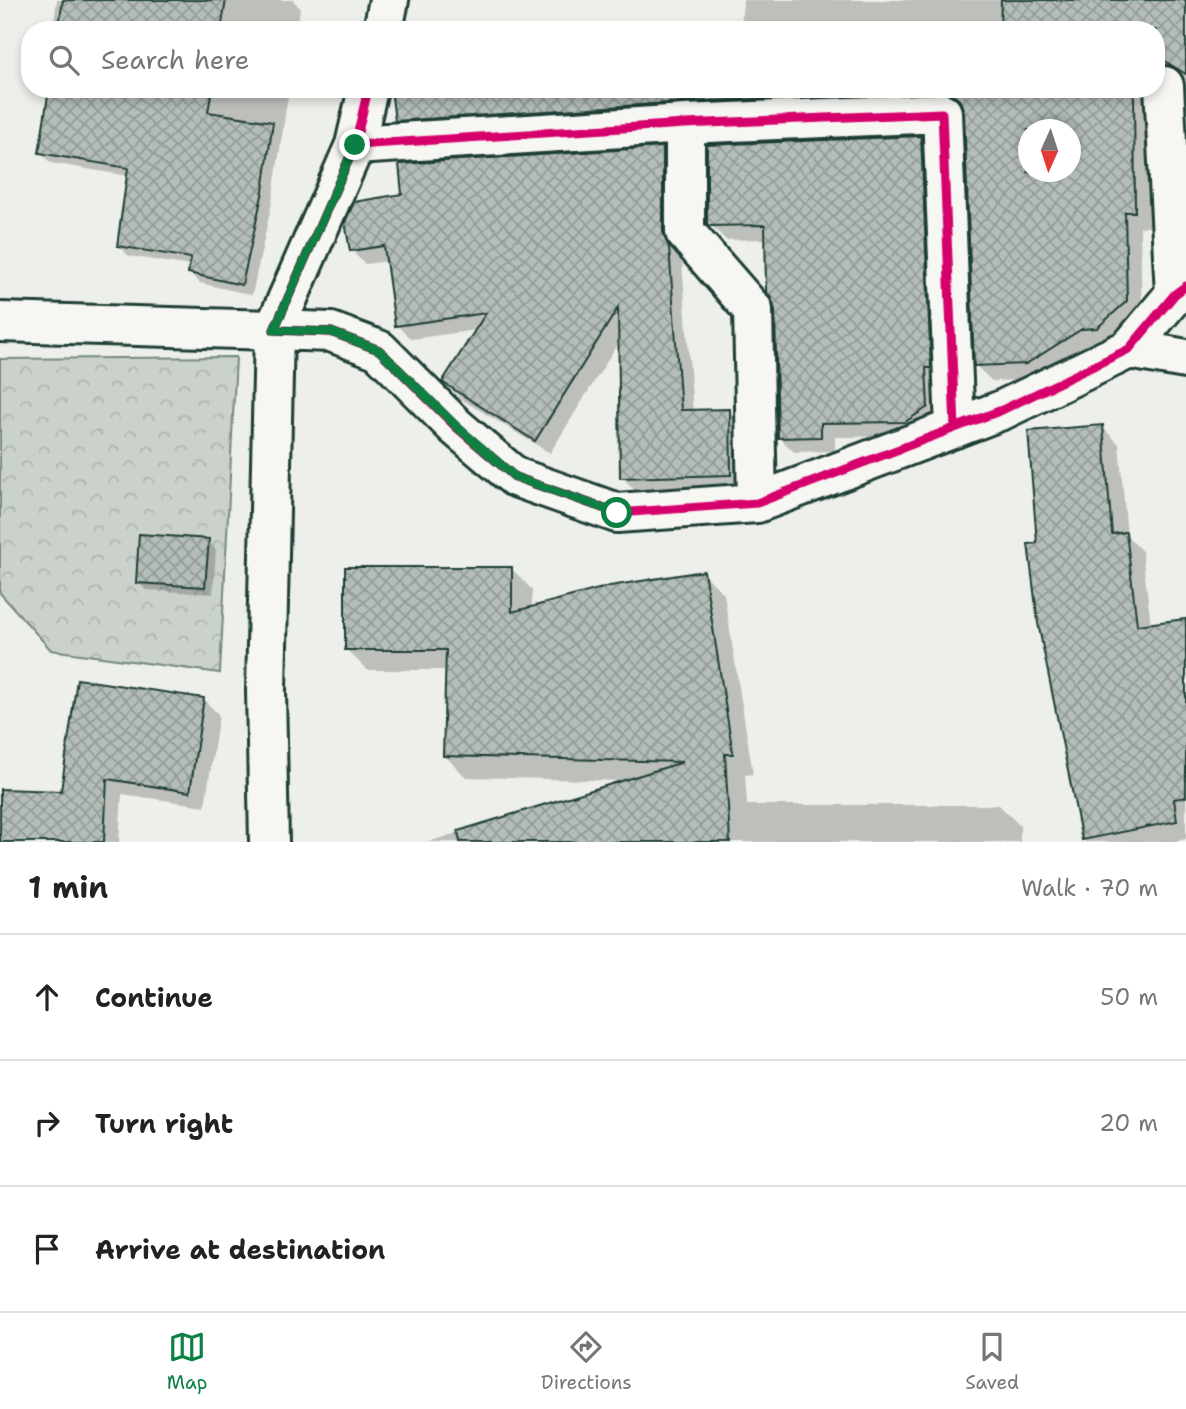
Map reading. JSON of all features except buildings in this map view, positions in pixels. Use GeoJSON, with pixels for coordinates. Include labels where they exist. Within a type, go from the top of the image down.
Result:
{"type":"FeatureCollection","features":[{"type":"Feature","properties":{"kind":"street"},"geometry":{"type":"LineString","coordinates":[[385,21],[389,0]]}},
{"type":"Feature","properties":{"kind":"street"},"geometry":{"type":"LineString","coordinates":[[269,842],[265,691],[274,330],[355,145],[367,98]]}},
{"type":"Feature","properties":{"kind":"street"},"geometry":{"type":"LineString","coordinates":[[0,321],[331,332],[379,350],[456,426],[515,477],[617,513],[757,503],[1002,410],[1129,348],[1181,290],[1165,98]]}},
{"type":"Feature","properties":{"kind":"street"},"geometry":{"type":"LineString","coordinates":[[355,145],[685,124],[942,113],[954,428]]}},
{"type":"Feature","properties":{"kind":"street"},"geometry":{"type":"LineString","coordinates":[[685,124],[685,232],[753,310],[757,503]]}},
{"type":"Feature","properties":{"kind":"street"},"geometry":{"type":"LineString","coordinates":[[1129,348],[1186,359]]}},
{"type":"Feature","properties":{"kind":"green space"},"geometry":{"type":"Polygon","coordinates":[[[236,357],[220,673],[51,650],[0,593],[0,359],[236,357]]]}},
{"type":"Feature","properties":{"kind":"cycle path"},"geometry":{"type":"LineString","coordinates":[[366,98],[355,145],[274,330],[331,332],[379,350],[456,427],[515,477],[617,513],[757,503],[1002,410],[1129,349],[1175,294],[1186,286]]}},
{"type":"Feature","properties":{"kind":"cycle path"},"geometry":{"type":"LineString","coordinates":[[355,145],[685,124],[942,113],[955,428]]}},
{"type":"Feature","properties":{"kind":"route"},"geometry":{"type":"LineString","coordinates":[[355,145],[274,330],[331,332],[379,350],[456,426],[515,477],[617,513]]}}]}
